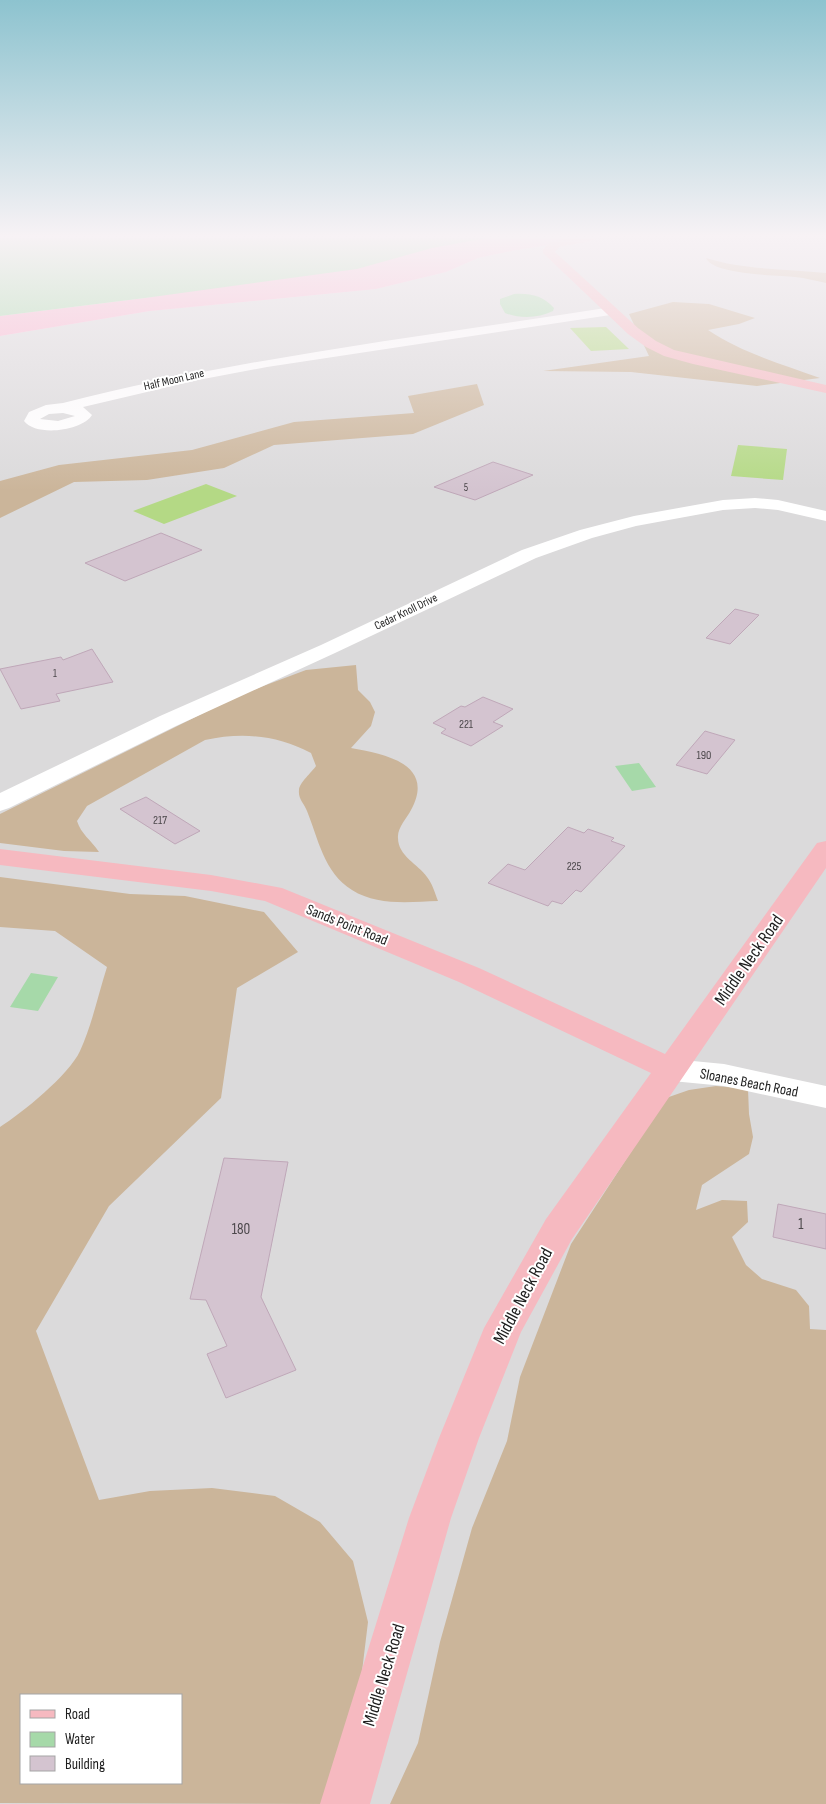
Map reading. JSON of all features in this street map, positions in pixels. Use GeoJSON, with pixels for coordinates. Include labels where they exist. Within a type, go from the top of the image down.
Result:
{"type":"FeatureCollection","features":[{"type":"Feature","properties":{"kind":"street","name":"Half Moon Lane"},"geometry":{"type":"LineString","coordinates":[[63,408],[135,389],[240,366],[542,322]]}},
{"type":"Feature","properties":{"kind":"street"},"geometry":{"type":"LineString","coordinates":[[623,322],[651,344],[669,353],[826,389]]}},
{"type":"Feature","properties":{"kind":"street","name":"Cedar Knoll Drive"},"geometry":{"type":"LineString","coordinates":[[2,799],[529,554],[586,534],[634,521],[723,505],[755,503],[778,505],[826,516]]}},
{"type":"Feature","properties":{"kind":"street","name":"Middle Neck Road"},"geometry":{"type":"LineString","coordinates":[[345,1804],[430,1518],[459,1438],[503,1328],[559,1229],[826,849]]}},
{"type":"Feature","properties":{"kind":"street","name":"Sands Point Road"},"geometry":{"type":"LineString","coordinates":[[0,857],[211,883],[272,894],[469,975],[672,1070]]}},
{"type":"Feature","properties":{"kind":"street","name":"Sloanes Beach Road"},"geometry":{"type":"LineString","coordinates":[[672,1070],[724,1075],[826,1097]]}},
{"type":"Feature","properties":{"kind":"shaded area"},"geometry":{"type":"Polygon","coordinates":[[[83,322],[826,322],[826,1804],[0,1804],[0,336],[83,322]]]}},
{"type":"Feature","properties":{"kind":"shaded area"},"geometry":{"type":"Polygon","coordinates":[[[633,322],[744,322],[708,330],[748,352],[820,378],[757,386],[631,372],[543,371],[649,356],[633,322]]]}},
{"type":"Feature","properties":{"kind":"shaded area"},"geometry":{"type":"Polygon","coordinates":[[[606,327],[629,349],[591,351],[570,328],[606,327]]]}},
{"type":"Feature","properties":{"kind":"shaded area"},"geometry":{"type":"Polygon","coordinates":[[[477,384],[484,405],[413,434],[274,445],[224,468],[147,480],[74,482],[0,518],[0,481],[59,465],[192,450],[294,422],[414,413],[408,396],[477,384]]]}},
{"type":"Feature","properties":{"kind":"shaded area"},"geometry":{"type":"Polygon","coordinates":[[[738,445],[787,449],[783,480],[731,476],[738,445]]]}},
{"type":"Feature","properties":{"kind":"shaded area"},"geometry":{"type":"Polygon","coordinates":[[[206,484],[237,496],[164,524],[133,511],[206,484]]]}},
{"type":"Feature","properties":{"kind":"shaded area"},"geometry":{"type":"Polygon","coordinates":[[[356,665],[358,690],[370,702],[375,712],[371,726],[351,748],[392,758],[412,772],[417,782],[417,794],[411,810],[399,831],[399,844],[405,855],[429,879],[438,901],[394,902],[372,899],[342,883],[328,865],[307,811],[299,796],[301,784],[316,766],[311,753],[285,742],[259,737],[232,736],[205,740],[87,806],[77,821],[99,852],[64,851],[0,843],[0,814],[242,694],[306,670],[356,665]]]}},
{"type":"Feature","properties":{"kind":"shaded area"},"geometry":{"type":"Polygon","coordinates":[[[0,877],[130,894],[185,896],[264,912],[298,952],[237,988],[221,1098],[109,1206],[36,1331],[99,1500],[150,1491],[212,1488],[275,1496],[320,1522],[353,1561],[368,1622],[355,1729],[331,1804],[0,1803],[0,1127],[44,1093],[74,1061],[88,1031],[107,967],[55,931],[0,927],[0,877]]]}},
{"type":"Feature","properties":{"kind":"shaded area"},"geometry":{"type":"Polygon","coordinates":[[[716,1086],[748,1089],[749,1114],[753,1137],[749,1154],[702,1185],[696,1210],[722,1200],[747,1201],[748,1222],[732,1237],[746,1265],[762,1279],[796,1290],[809,1306],[810,1329],[826,1330],[826,1804],[390,1804],[418,1743],[440,1642],[472,1528],[507,1441],[520,1377],[571,1244],[666,1098],[689,1090],[716,1086]]]}},
{"type":"Feature","properties":{"kind":"sand"},"geometry":{"type":"Polygon","coordinates":[[[0,322],[83,322],[0,336],[0,322]]]}},
{"type":"Feature","properties":{"kind":"water"},"geometry":{"type":"Polygon","coordinates":[[[639,763],[656,787],[632,791],[615,766],[639,763]]]}},
{"type":"Feature","properties":{"kind":"water"},"geometry":{"type":"Polygon","coordinates":[[[31,973],[58,977],[38,1011],[10,1007],[31,973]]]}},
{"type":"Feature","properties":{"kind":"building"},"geometry":{"type":"Polygon","coordinates":[[[493,462],[533,475],[475,500],[434,487],[493,462]]]}},
{"type":"Feature","properties":{"kind":"building"},"geometry":{"type":"Polygon","coordinates":[[[161,533],[202,550],[125,581],[85,563],[161,533]]]}},
{"type":"Feature","properties":{"kind":"building"},"geometry":{"type":"Polygon","coordinates":[[[735,609],[759,615],[730,644],[706,638],[735,609]]]}},
{"type":"Feature","properties":{"kind":"building"},"geometry":{"type":"Polygon","coordinates":[[[92,649],[113,682],[56,694],[60,701],[21,709],[0,669],[61,657],[63,660],[92,649]]]}},
{"type":"Feature","properties":{"kind":"building"},"geometry":{"type":"Polygon","coordinates":[[[483,697],[513,709],[493,722],[503,726],[471,746],[441,733],[446,729],[433,723],[461,706],[465,707],[483,697]]]}},
{"type":"Feature","properties":{"kind":"building"},"geometry":{"type":"Polygon","coordinates":[[[705,731],[735,740],[707,774],[676,765],[705,731]]]}},
{"type":"Feature","properties":{"kind":"building"},"geometry":{"type":"Polygon","coordinates":[[[146,797],[200,831],[175,844],[120,809],[146,797]]]}},
{"type":"Feature","properties":{"kind":"building"},"geometry":{"type":"Polygon","coordinates":[[[568,827],[584,833],[588,829],[614,838],[611,841],[625,846],[581,892],[576,890],[562,904],[552,901],[548,906],[488,883],[508,864],[525,870],[568,827]]]}},
{"type":"Feature","properties":{"kind":"building"},"geometry":{"type":"Polygon","coordinates":[[[224,1158],[288,1162],[261,1297],[296,1370],[226,1398],[207,1354],[227,1346],[206,1300],[190,1299],[224,1158]]]}},
{"type":"Feature","properties":{"kind":"building"},"geometry":{"type":"Polygon","coordinates":[[[778,1204],[826,1214],[826,1249],[773,1237],[778,1204]]]}}]}
